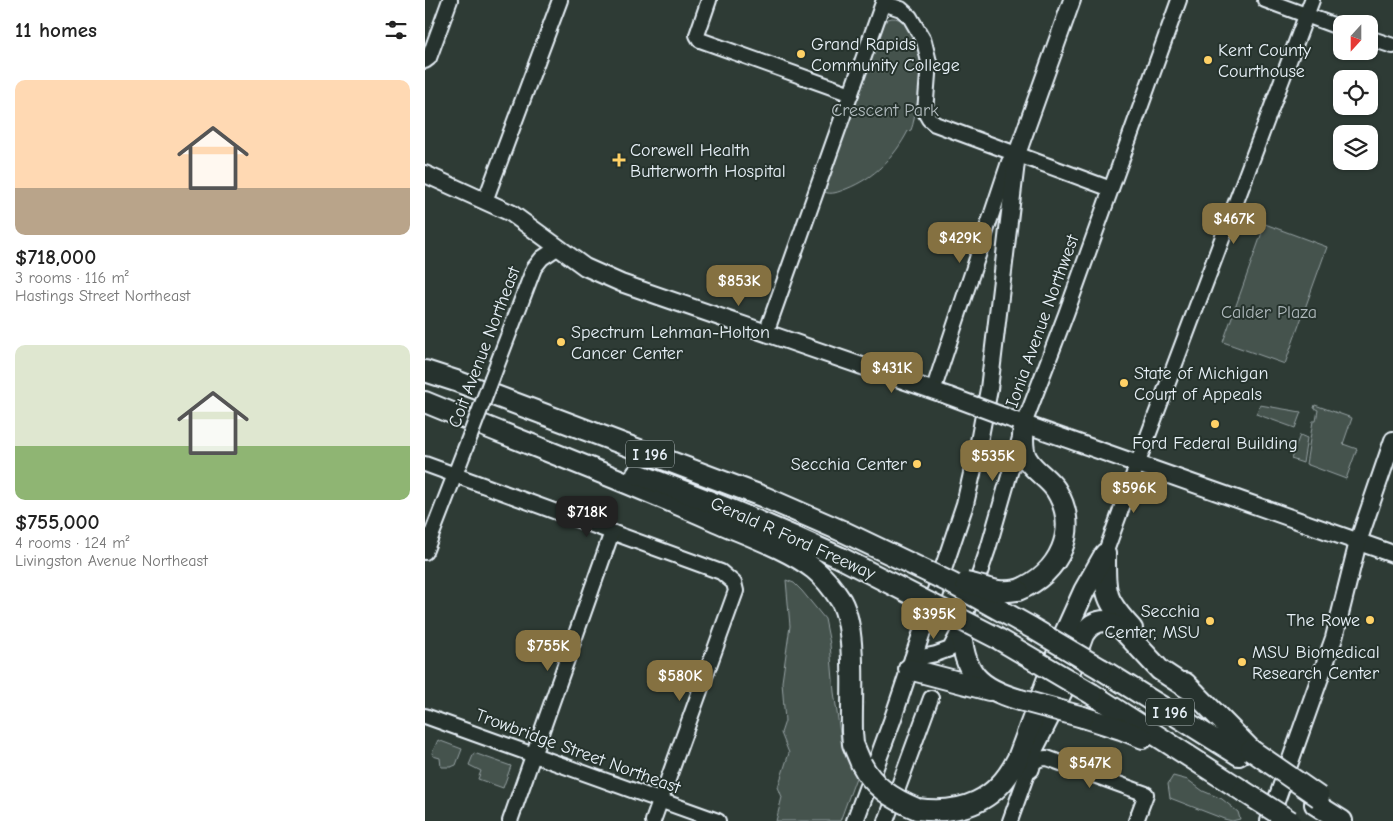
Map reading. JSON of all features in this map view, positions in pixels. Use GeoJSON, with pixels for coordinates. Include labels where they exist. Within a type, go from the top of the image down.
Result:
{"type":"FeatureCollection","features":[{"type":"Feature","properties":{"kind":"highway","name":"Gerald R Ford Freeway"},"geometry":{"type":"LineString","coordinates":[[425,369],[764,497],[842,531],[951,583],[1032,628],[1247,756]]}},
{"type":"Feature","properties":{"kind":"highway"},"geometry":{"type":"LineString","coordinates":[[425,401],[696,512],[781,550],[814,569],[840,600],[846,614],[851,652],[851,732],[853,744],[861,763],[870,778],[888,795],[917,809],[949,811],[976,803],[990,795],[1008,776],[1019,758],[1065,633],[1084,591],[1105,554]]}},
{"type":"Feature","properties":{"kind":"highway","name":"Gerald R Ford Freeway"},"geometry":{"type":"LineString","coordinates":[[425,401],[694,494],[769,525],[841,558],[997,638],[1092,694],[1290,821]]}},
{"type":"Feature","properties":{"kind":"highway"},"geometry":{"type":"LineString","coordinates":[[951,583],[968,583],[995,591],[1018,590],[1031,585],[1042,577],[1054,564],[1064,542],[1067,523],[1060,496],[1055,488],[1027,459],[1017,422]]}},
{"type":"Feature","properties":{"kind":"highway"},"geometry":{"type":"LineString","coordinates":[[1105,554],[1105,587],[1111,606],[1195,693],[1247,756],[1317,801],[1329,804],[1338,818]]}},
{"type":"Feature","properties":{"kind":"highway"},"geometry":{"type":"LineString","coordinates":[[1029,768],[1033,748],[1054,704],[1064,688],[1083,635],[1095,623],[1106,621],[1114,623],[1121,628],[1160,670],[1195,693]]}},
{"type":"Feature","properties":{"kind":"highway"},"geometry":{"type":"LineString","coordinates":[[961,628],[962,644],[968,665],[977,679],[992,690]]}},
{"type":"Feature","properties":{"kind":"highway"},"geometry":{"type":"LineString","coordinates":[[911,664],[1020,700],[1083,717],[1143,738],[1171,745]]}},
{"type":"Feature","properties":{"kind":"main road"},"geometry":{"type":"LineString","coordinates":[[855,821],[965,504],[989,389],[1017,154],[1072,0]]}},
{"type":"Feature","properties":{"kind":"main road"},"geometry":{"type":"LineString","coordinates":[[425,174],[511,213],[585,267],[621,283],[1393,554]]}},
{"type":"Feature","properties":{"kind":"main road"},"geometry":{"type":"LineString","coordinates":[[1269,821],[1334,638],[1358,542],[1393,440]]}},
{"type":"Feature","properties":{"kind":"street"},"geometry":{"type":"LineString","coordinates":[[425,61],[429,58],[450,0]]}},
{"type":"Feature","properties":{"kind":"street"},"geometry":{"type":"LineString","coordinates":[[485,201],[560,0]]}},
{"type":"Feature","properties":{"kind":"street"},"geometry":{"type":"LineString","coordinates":[[709,0],[697,37],[711,45],[851,94]]}},
{"type":"Feature","properties":{"kind":"street","name":"Ionia Avenue Northwest"},"geometry":{"type":"LineString","coordinates":[[911,664],[950,649],[961,628],[988,549],[1017,422],[1111,189],[1179,0]]}},
{"type":"Feature","properties":{"kind":"street"},"geometry":{"type":"LineString","coordinates":[[1265,0],[1333,25]]}},
{"type":"Feature","properties":{"kind":"street"},"geometry":{"type":"LineString","coordinates":[[1105,554],[1137,464],[1312,0]]}},
{"type":"Feature","properties":{"kind":"street"},"geometry":{"type":"LineString","coordinates":[[766,333],[884,1],[901,9],[910,17],[924,41],[929,62],[925,112],[935,124],[1111,189]]}},
{"type":"Feature","properties":{"kind":"street"},"geometry":{"type":"LineString","coordinates":[[1378,41],[1393,46]]}},
{"type":"Feature","properties":{"kind":"street"},"geometry":{"type":"LineString","coordinates":[[941,394],[1009,162],[1017,154]]}},
{"type":"Feature","properties":{"kind":"street","name":"Coit Avenue Northeast"},"geometry":{"type":"LineString","coordinates":[[425,552],[534,268],[542,258],[557,248]]}},
{"type":"Feature","properties":{"kind":"street"},"geometry":{"type":"LineString","coordinates":[[425,464],[721,572],[734,583],[736,591],[653,821]]}},
{"type":"Feature","properties":{"kind":"street"},"geometry":{"type":"LineString","coordinates":[[510,821],[613,532]]}},
{"type":"Feature","properties":{"kind":"street"},"geometry":{"type":"LineString","coordinates":[[886,821],[931,698]]}},
{"type":"Feature","properties":{"kind":"street","name":"Trowbridge Street Northeast"},"geometry":{"type":"LineString","coordinates":[[425,716],[718,821]]}},
{"type":"Feature","properties":{"kind":"street"},"geometry":{"type":"LineString","coordinates":[[1010,821],[1029,768],[1040,758],[1047,758],[1146,794],[1136,821]]}},
{"type":"Feature","properties":{"kind":"green space","name":"Crescent Park"},"geometry":{"type":"Polygon","coordinates":[[[892,18],[905,22],[913,33],[921,52],[923,70],[913,125],[890,158],[874,173],[866,179],[838,192],[824,192],[884,24],[888,19],[892,18]]]}},
{"type":"Feature","properties":{"kind":"green space","name":"Calder Plaza"},"geometry":{"type":"Polygon","coordinates":[[[1265,224],[1327,247],[1285,364],[1223,342],[1265,224]]]}},
{"type":"Feature","properties":{"kind":"green space"},"geometry":{"type":"Polygon","coordinates":[[[1260,405],[1301,412],[1295,428],[1256,414],[1260,405]]]}},
{"type":"Feature","properties":{"kind":"green space"},"geometry":{"type":"Polygon","coordinates":[[[1315,405],[1352,418],[1343,444],[1357,449],[1346,479],[1306,464],[1313,421],[1316,421],[1318,410],[1314,408],[1315,405]]]}},
{"type":"Feature","properties":{"kind":"green space"},"geometry":{"type":"Polygon","coordinates":[[[1300,435],[1307,438],[1303,463],[1291,459],[1300,435]]]}},
{"type":"Feature","properties":{"kind":"green space"},"geometry":{"type":"Polygon","coordinates":[[[786,580],[794,583],[802,591],[825,619],[830,644],[841,740],[857,775],[840,821],[776,821],[782,797],[778,787],[789,753],[781,733],[785,721],[782,682],[790,626],[786,580]]]}},
{"type":"Feature","properties":{"kind":"green space"},"geometry":{"type":"Polygon","coordinates":[[[438,740],[462,749],[456,765],[441,767],[440,758],[433,756],[432,753],[438,740]]]}},
{"type":"Feature","properties":{"kind":"green space"},"geometry":{"type":"Polygon","coordinates":[[[474,753],[511,766],[503,788],[478,779],[481,771],[469,765],[474,753]]]}},
{"type":"Feature","properties":{"kind":"green space"},"geometry":{"type":"Polygon","coordinates":[[[1173,776],[1188,780],[1203,791],[1222,799],[1238,812],[1240,819],[1232,821],[1224,819],[1170,798],[1168,784],[1173,776]]]}},
{"type":"Feature","properties":{"kind":"place","name":"Grand Rapids Community College"},"geometry":{"type":"Point","coordinates":[801,54]}},
{"type":"Feature","properties":{"kind":"place","name":"Kent County Courthouse"},"geometry":{"type":"Point","coordinates":[1208,60]}},
{"type":"Feature","properties":{"kind":"place","name":"Corewell Health Butterworth Hospital"},"geometry":{"type":"Point","coordinates":[619,160]}},
{"type":"Feature","properties":{"kind":"place","name":"Spectrum Lehman-Holton Cancer Center"},"geometry":{"type":"Point","coordinates":[561,342]}},
{"type":"Feature","properties":{"kind":"place","name":"State of Michigan Court of Appeals"},"geometry":{"type":"Point","coordinates":[1124,383]}},
{"type":"Feature","properties":{"kind":"place","name":"Ford Federal Building"},"geometry":{"type":"Point","coordinates":[1215,424]}},
{"type":"Feature","properties":{"kind":"place","name":"Secchia Center"},"geometry":{"type":"Point","coordinates":[917,464]}},
{"type":"Feature","properties":{"kind":"place","name":"The Rowe"},"geometry":{"type":"Point","coordinates":[1370,620]}},
{"type":"Feature","properties":{"kind":"place","name":"Secchia Center, MSU"},"geometry":{"type":"Point","coordinates":[1210,621]}},
{"type":"Feature","properties":{"kind":"place","name":"MSU Biomedical Research Center"},"geometry":{"type":"Point","coordinates":[1242,662]}}]}
